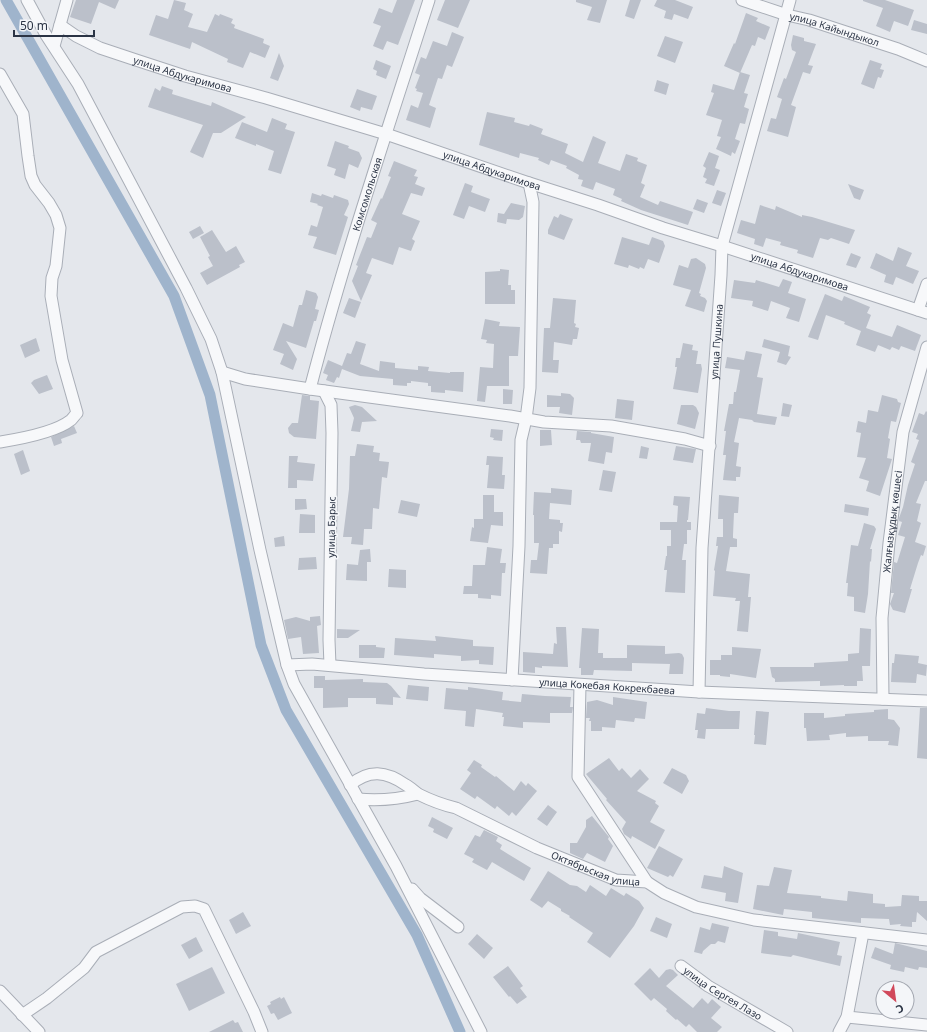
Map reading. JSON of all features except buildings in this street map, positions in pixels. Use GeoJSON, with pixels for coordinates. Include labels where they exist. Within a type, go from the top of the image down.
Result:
{"type":"FeatureCollection","features":[{"type":"Feature","properties":{"kind":"street"},"geometry":{"type":"LineString","coordinates":[[27,0],[46,35],[78,84],[211,339],[222,372],[260,550],[287,665],[294,684],[404,881],[481,1032]]}},
{"type":"Feature","properties":{"kind":"street"},"geometry":{"type":"LineString","coordinates":[[54,46],[67,0]]}},
{"type":"Feature","properties":{"kind":"street","name":"Комсомольская"},"geometry":{"type":"LineString","coordinates":[[310,389],[342,272],[430,0]]}},
{"type":"Feature","properties":{"kind":"street","name":"улица Кайындыкол"},"geometry":{"type":"LineString","coordinates":[[742,0],[898,49],[927,61]]}},
{"type":"Feature","properties":{"kind":"street","name":"улица Пушкина"},"geometry":{"type":"LineString","coordinates":[[699,692],[702,548],[710,446],[722,246],[790,0]]}},
{"type":"Feature","properties":{"kind":"street","name":"улица Абдукаримова"},"geometry":{"type":"LineString","coordinates":[[60,25],[76,36],[100,48],[136,60],[185,76],[266,98],[386,134],[663,228],[922,311]]}},
{"type":"Feature","properties":{"kind":"street"},"geometry":{"type":"LineString","coordinates":[[0,74],[23,114],[31,176],[35,185],[56,215],[60,228],[56,266],[52,278],[51,296],[62,360],[77,412],[71,420],[58,427],[22,439],[0,442]]}},
{"type":"Feature","properties":{"kind":"street"},"geometry":{"type":"LineString","coordinates":[[512,680],[519,546],[521,440],[526,419],[530,388],[533,202],[529,183]]}},
{"type":"Feature","properties":{"kind":"street"},"geometry":{"type":"LineString","coordinates":[[922,311],[927,284]]}},
{"type":"Feature","properties":{"kind":"street","name":"Жалғызқұдық көшесі"},"geometry":{"type":"LineString","coordinates":[[883,699],[882,618],[889,543],[903,432],[927,347]]}},
{"type":"Feature","properties":{"kind":"street"},"geometry":{"type":"LineString","coordinates":[[222,372],[245,379],[544,422],[611,426],[685,439],[710,446]]}},
{"type":"Feature","properties":{"kind":"street","name":"улица Барыс"},"geometry":{"type":"LineString","coordinates":[[324,391],[328,396],[331,405],[332,433],[329,640],[330,665]]}},
{"type":"Feature","properties":{"kind":"street","name":"улица Кокебая Кокрекбаева"},"geometry":{"type":"LineString","coordinates":[[287,665],[330,665],[580,685],[699,692],[927,701]]}},
{"type":"Feature","properties":{"kind":"street"},"geometry":{"type":"LineString","coordinates":[[580,685],[578,778],[647,882]]}},
{"type":"Feature","properties":{"kind":"street","name":"Октябрьская улица"},"geometry":{"type":"LineString","coordinates":[[350,785],[358,778],[369,774],[381,774],[394,778],[418,794],[441,804],[456,808],[537,848],[616,880],[647,882],[664,893],[696,907],[754,920],[927,940]]}},
{"type":"Feature","properties":{"kind":"street"},"geometry":{"type":"LineString","coordinates":[[358,799],[378,801],[408,797],[418,794]]}},
{"type":"Feature","properties":{"kind":"street"},"geometry":{"type":"LineString","coordinates":[[404,881],[420,898],[458,927]]}},
{"type":"Feature","properties":{"kind":"street"},"geometry":{"type":"LineString","coordinates":[[22,1014],[47,998],[84,968],[96,952],[182,907],[195,906],[204,909],[254,1012],[262,1032]]}},
{"type":"Feature","properties":{"kind":"street"},"geometry":{"type":"LineString","coordinates":[[839,1032],[847,1017],[863,933]]}},
{"type":"Feature","properties":{"kind":"street","name":"улица Сергея Лазо"},"geometry":{"type":"LineString","coordinates":[[680,966],[708,986],[787,1032]]}},
{"type":"Feature","properties":{"kind":"street"},"geometry":{"type":"LineString","coordinates":[[0,991],[39,1032]]}},
{"type":"Feature","properties":{"kind":"street"},"geometry":{"type":"LineString","coordinates":[[847,1017],[927,1026]]}},
{"type":"Feature","properties":{"kind":"waterway"},"geometry":{"type":"LineString","coordinates":[[6,0],[174,296],[210,395],[261,645],[286,710],[417,935],[460,1032]]}}]}
